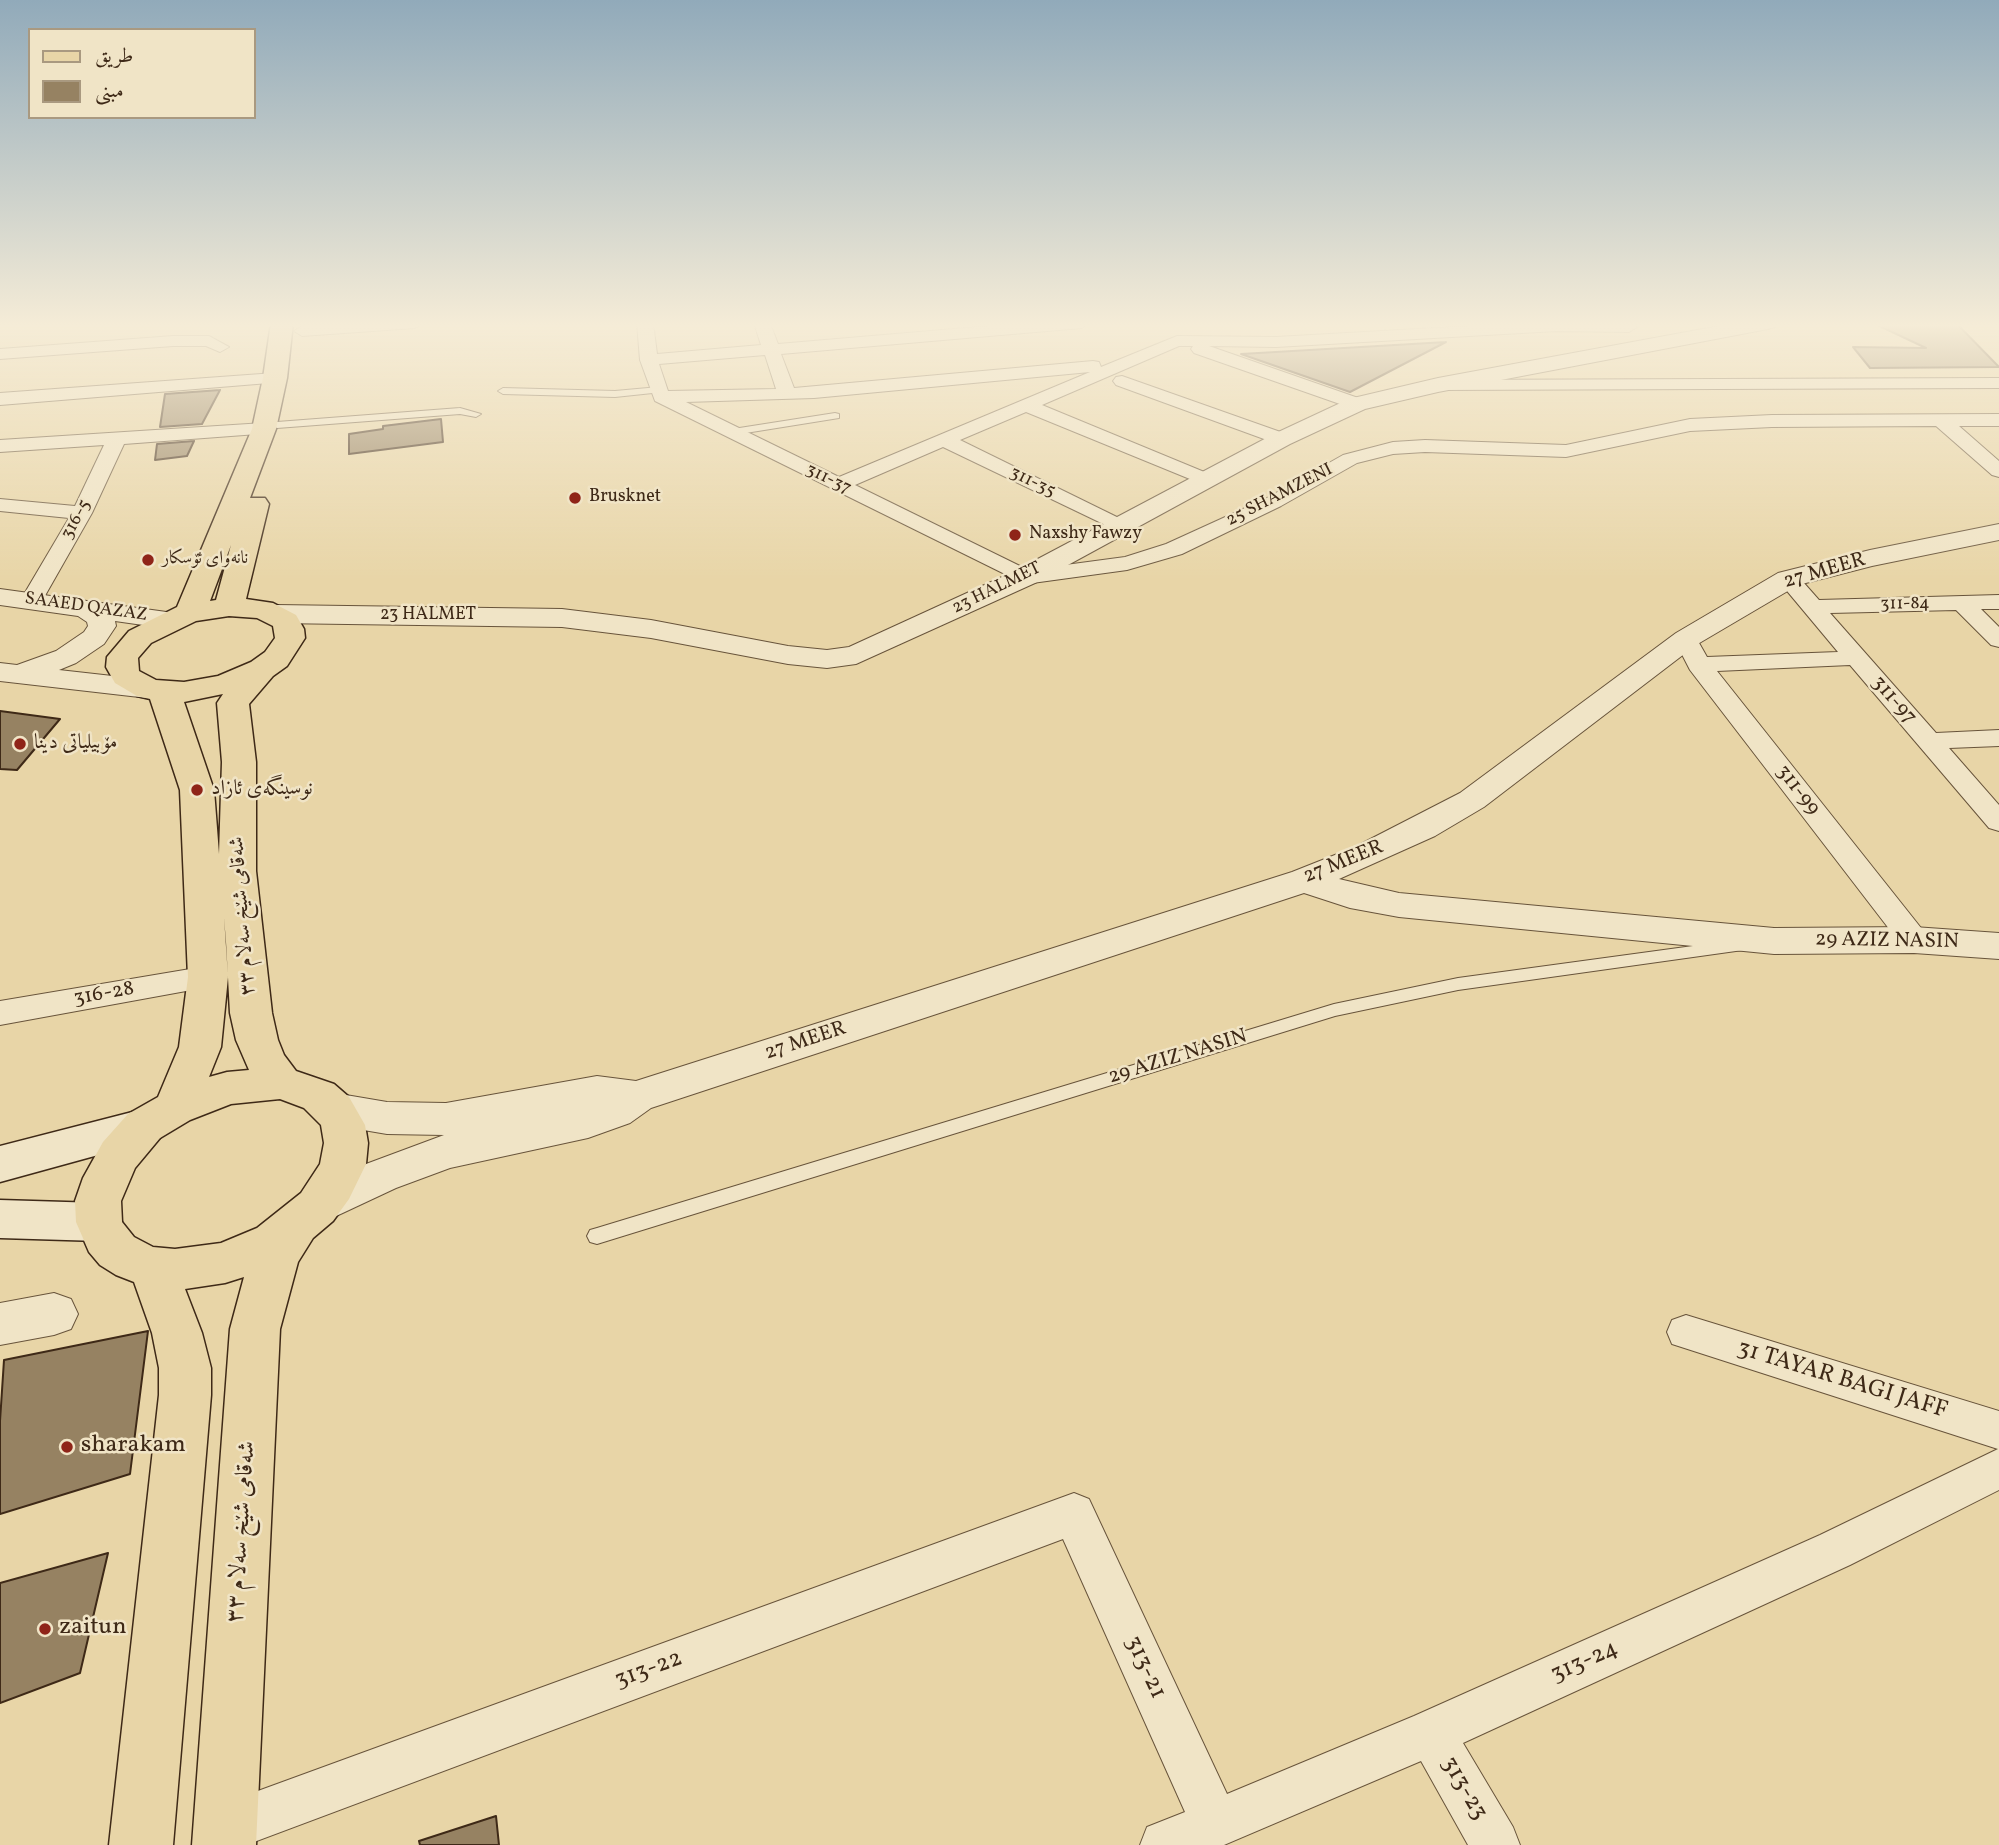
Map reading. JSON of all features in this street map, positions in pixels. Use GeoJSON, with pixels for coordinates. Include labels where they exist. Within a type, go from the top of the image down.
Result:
{"type":"FeatureCollection","features":[{"type":"Feature","properties":{"kind":"main road"},"geometry":{"type":"LineString","coordinates":[[181,616],[270,427],[272,409]]}},
{"type":"Feature","properties":{"kind":"main road"},"geometry":{"type":"LineString","coordinates":[[229,607],[274,409]]}},
{"type":"Feature","properties":{"kind":"main road"},"geometry":{"type":"LineString","coordinates":[[156,690],[126,676],[122,667],[123,657],[140,637],[181,616],[229,607],[276,614]]}},
{"type":"Feature","properties":{"kind":"main road","name":"شەقامی شێخ سەلام ٣٣"},"geometry":{"type":"LineString","coordinates":[[276,614],[289,629],[290,638],[276,659],[262,669],[226,684],[205,689],[156,690],[197,790],[208,977],[200,1047],[159,1117],[119,1155],[106,1178],[98,1201],[99,1222],[106,1238],[117,1251],[133,1261],[153,1268],[175,1270],[225,1263],[250,1254],[306,1217]]}},
{"type":"Feature","properties":{"kind":"main road","name":"شەقامی شێخ سەلام ٣٣"},"geometry":{"type":"LineString","coordinates":[[262,669],[233,703],[239,762],[237,871],[251,1013],[257,1040],[281,1083]]}},
{"type":"Feature","properties":{"kind":"main road","name":"شەقامی شێخ سەلام ٣٣"},"geometry":{"type":"LineString","coordinates":[[159,1117],[227,1088],[281,1083],[319,1096],[334,1108],[343,1125],[346,1143],[343,1164],[333,1186],[279,1252],[269,1274],[255,1329],[224,1837]]}},
{"type":"Feature","properties":{"kind":"main road"},"geometry":{"type":"LineString","coordinates":[[0,1164],[159,1117]]}},
{"type":"Feature","properties":{"kind":"main road"},"geometry":{"type":"LineString","coordinates":[[0,1219],[99,1222]]}},
{"type":"Feature","properties":{"kind":"main road"},"geometry":{"type":"LineString","coordinates":[[141,1845],[186,1395],[185,1368],[177,1333],[153,1268]]}},
{"type":"Feature","properties":{"kind":"street","name":"311-37"},"geometry":{"type":"LineString","coordinates":[[689,409],[1025,577]]}},
{"type":"Feature","properties":{"kind":"street"},"geometry":{"type":"LineString","coordinates":[[838,485],[1016,409]]}},
{"type":"Feature","properties":{"kind":"street"},"geometry":{"type":"LineString","coordinates":[[1036,409],[1207,480]]}},
{"type":"Feature","properties":{"kind":"street"},"geometry":{"type":"LineString","coordinates":[[1203,409],[1282,439]]}},
{"type":"Feature","properties":{"kind":"street","name":"23 HALMET"},"geometry":{"type":"LineString","coordinates":[[276,614],[562,618],[651,629],[788,655],[827,659],[869,651],[1025,577],[1282,439],[1346,409]]}},
{"type":"Feature","properties":{"kind":"street","name":"25 SHAMZENI"},"geometry":{"type":"LineString","coordinates":[[1025,577],[1127,563],[1174,549],[1273,502],[1350,459],[1392,447],[1566,451],[1690,425],[1772,421],[1999,420]]}},
{"type":"Feature","properties":{"kind":"street"},"geometry":{"type":"LineString","coordinates":[[1943,422],[1999,471]]}},
{"type":"Feature","properties":{"kind":"street"},"geometry":{"type":"LineString","coordinates":[[0,446],[270,427]]}},
{"type":"Feature","properties":{"kind":"street","name":"316-5"},"geometry":{"type":"LineString","coordinates":[[31,601],[82,513],[118,437]]}},
{"type":"Feature","properties":{"kind":"street","name":"311-35"},"geometry":{"type":"LineString","coordinates":[[944,440],[1120,526]]}},
{"type":"Feature","properties":{"kind":"street"},"geometry":{"type":"LineString","coordinates":[[0,505],[82,513]]}},
{"type":"Feature","properties":{"kind":"street","name":"27 MEER"},"geometry":{"type":"LineString","coordinates":[[306,1217],[413,1164],[477,1144],[588,1122],[615,1112],[636,1097],[1305,880],[1412,834],[1472,800],[1692,652],[1788,579],[1870,558],[1999,532]]}},
{"type":"Feature","properties":{"kind":"street","name":"311-97"},"geometry":{"type":"LineString","coordinates":[[1788,579],[1999,822]]}},
{"type":"Feature","properties":{"kind":"street","name":"SAAED QAZAZ"},"geometry":{"type":"LineString","coordinates":[[0,597],[181,616]]}},
{"type":"Feature","properties":{"kind":"street","name":"311-84"},"geometry":{"type":"LineString","coordinates":[[1812,607],[1999,601]]}},
{"type":"Feature","properties":{"kind":"street"},"geometry":{"type":"LineString","coordinates":[[1962,603],[1999,640]]}},
{"type":"Feature","properties":{"kind":"street"},"geometry":{"type":"LineString","coordinates":[[10,673],[66,657],[94,638],[102,626],[100,618],[85,608]]}},
{"type":"Feature","properties":{"kind":"street"},"geometry":{"type":"LineString","coordinates":[[1692,652],[1856,658]]}},
{"type":"Feature","properties":{"kind":"street","name":"311-99"},"geometry":{"type":"LineString","coordinates":[[1692,652],[1914,940]]}},
{"type":"Feature","properties":{"kind":"street"},"geometry":{"type":"LineString","coordinates":[[10,673],[156,690]]}},
{"type":"Feature","properties":{"kind":"street"},"geometry":{"type":"LineString","coordinates":[[1928,741],[1999,738]]}},
{"type":"Feature","properties":{"kind":"street","name":"29 AZIZ NASIN"},"geometry":{"type":"LineString","coordinates":[[1305,880],[1350,896],[1399,905],[1774,941],[1914,940],[1999,946]]}},
{"type":"Feature","properties":{"kind":"street","name":"316-28"},"geometry":{"type":"LineString","coordinates":[[0,1013],[208,977]]}},
{"type":"Feature","properties":{"kind":"street","name":"27 MEER"},"geometry":{"type":"LineString","coordinates":[[334,1108],[387,1118],[446,1119],[597,1092],[636,1097]]}},
{"type":"Feature","properties":{"kind":"street"},"geometry":{"type":"LineString","coordinates":[[0,1324],[54,1314]]}},
{"type":"Feature","properties":{"kind":"street","name":"31 TAYAR BAGI JAFF"},"geometry":{"type":"LineString","coordinates":[[1686,1332],[1999,1430]]}},
{"type":"Feature","properties":{"kind":"street","name":"313-24"},"geometry":{"type":"LineString","coordinates":[[1165,1845],[1431,1733],[1835,1550],[1999,1468]]}},
{"type":"Feature","properties":{"kind":"street","name":"313-22"},"geometry":{"type":"LineString","coordinates":[[224,1837],[1074,1514]]}},
{"type":"Feature","properties":{"kind":"street","name":"313-21"},"geometry":{"type":"LineString","coordinates":[[1074,1514],[1215,1823]]}},
{"type":"Feature","properties":{"kind":"street","name":"313-23"},"geometry":{"type":"LineString","coordinates":[[1431,1733],[1495,1845]]}},
{"type":"Feature","properties":{"kind":"lane"},"geometry":{"type":"LineString","coordinates":[[270,427],[460,411],[476,414]]}},
{"type":"Feature","properties":{"kind":"lane"},"geometry":{"type":"LineString","coordinates":[[733,432],[835,416]]}},
{"type":"Feature","properties":{"kind":"lane","name":"29 AZIZ NASIN"},"geometry":{"type":"LineString","coordinates":[[597,1236],[1334,1010],[1458,984],[1774,941]]}},
{"type":"Feature","properties":{"kind":"building"},"geometry":{"type":"Polygon","coordinates":[[[163,409],[210,409],[202,424],[160,427],[163,409]]]}},
{"type":"Feature","properties":{"kind":"building"},"geometry":{"type":"Polygon","coordinates":[[[441,419],[443,442],[349,454],[349,434],[383,429],[383,426],[441,419]]]}},
{"type":"Feature","properties":{"kind":"building"},"geometry":{"type":"Polygon","coordinates":[[[194,441],[187,456],[155,460],[157,444],[194,441]]]}},
{"type":"Feature","properties":{"kind":"building","name":"مۆبیلیاتی دینا"},"geometry":{"type":"Polygon","coordinates":[[[0,711],[60,719],[17,770],[0,769],[0,711]]]}},
{"type":"Feature","properties":{"kind":"building","name":"sharakam"},"geometry":{"type":"Polygon","coordinates":[[[148,1331],[130,1474],[0,1514],[0,1421],[4,1360],[148,1331]]]}},
{"type":"Feature","properties":{"kind":"building","name":"zaitun"},"geometry":{"type":"Polygon","coordinates":[[[108,1553],[80,1673],[0,1703],[0,1583],[108,1553]]]}},
{"type":"Feature","properties":{"kind":"building"},"geometry":{"type":"Polygon","coordinates":[[[496,1816],[499,1845],[420,1845],[419,1841],[496,1816]]]}},
{"type":"Feature","properties":{"kind":"place","name":"Brusknet"},"geometry":{"type":"Point","coordinates":[575,498]}},
{"type":"Feature","properties":{"kind":"place","name":"Naxshy Fawzy"},"geometry":{"type":"Point","coordinates":[1015,535]}},
{"type":"Feature","properties":{"kind":"place","name":"نانەوای ئۆسکار"},"geometry":{"type":"Point","coordinates":[148,560]}},
{"type":"Feature","properties":{"kind":"place","name":"مۆبیلیاتی دینا"},"geometry":{"type":"Point","coordinates":[20,744]}},
{"type":"Feature","properties":{"kind":"place","name":"نوسینگەی ئازاد"},"geometry":{"type":"Point","coordinates":[197,790]}},
{"type":"Feature","properties":{"kind":"place","name":"sharakam"},"geometry":{"type":"Point","coordinates":[67,1447]}},
{"type":"Feature","properties":{"kind":"place","name":"zaitun"},"geometry":{"type":"Point","coordinates":[45,1629]}}]}
